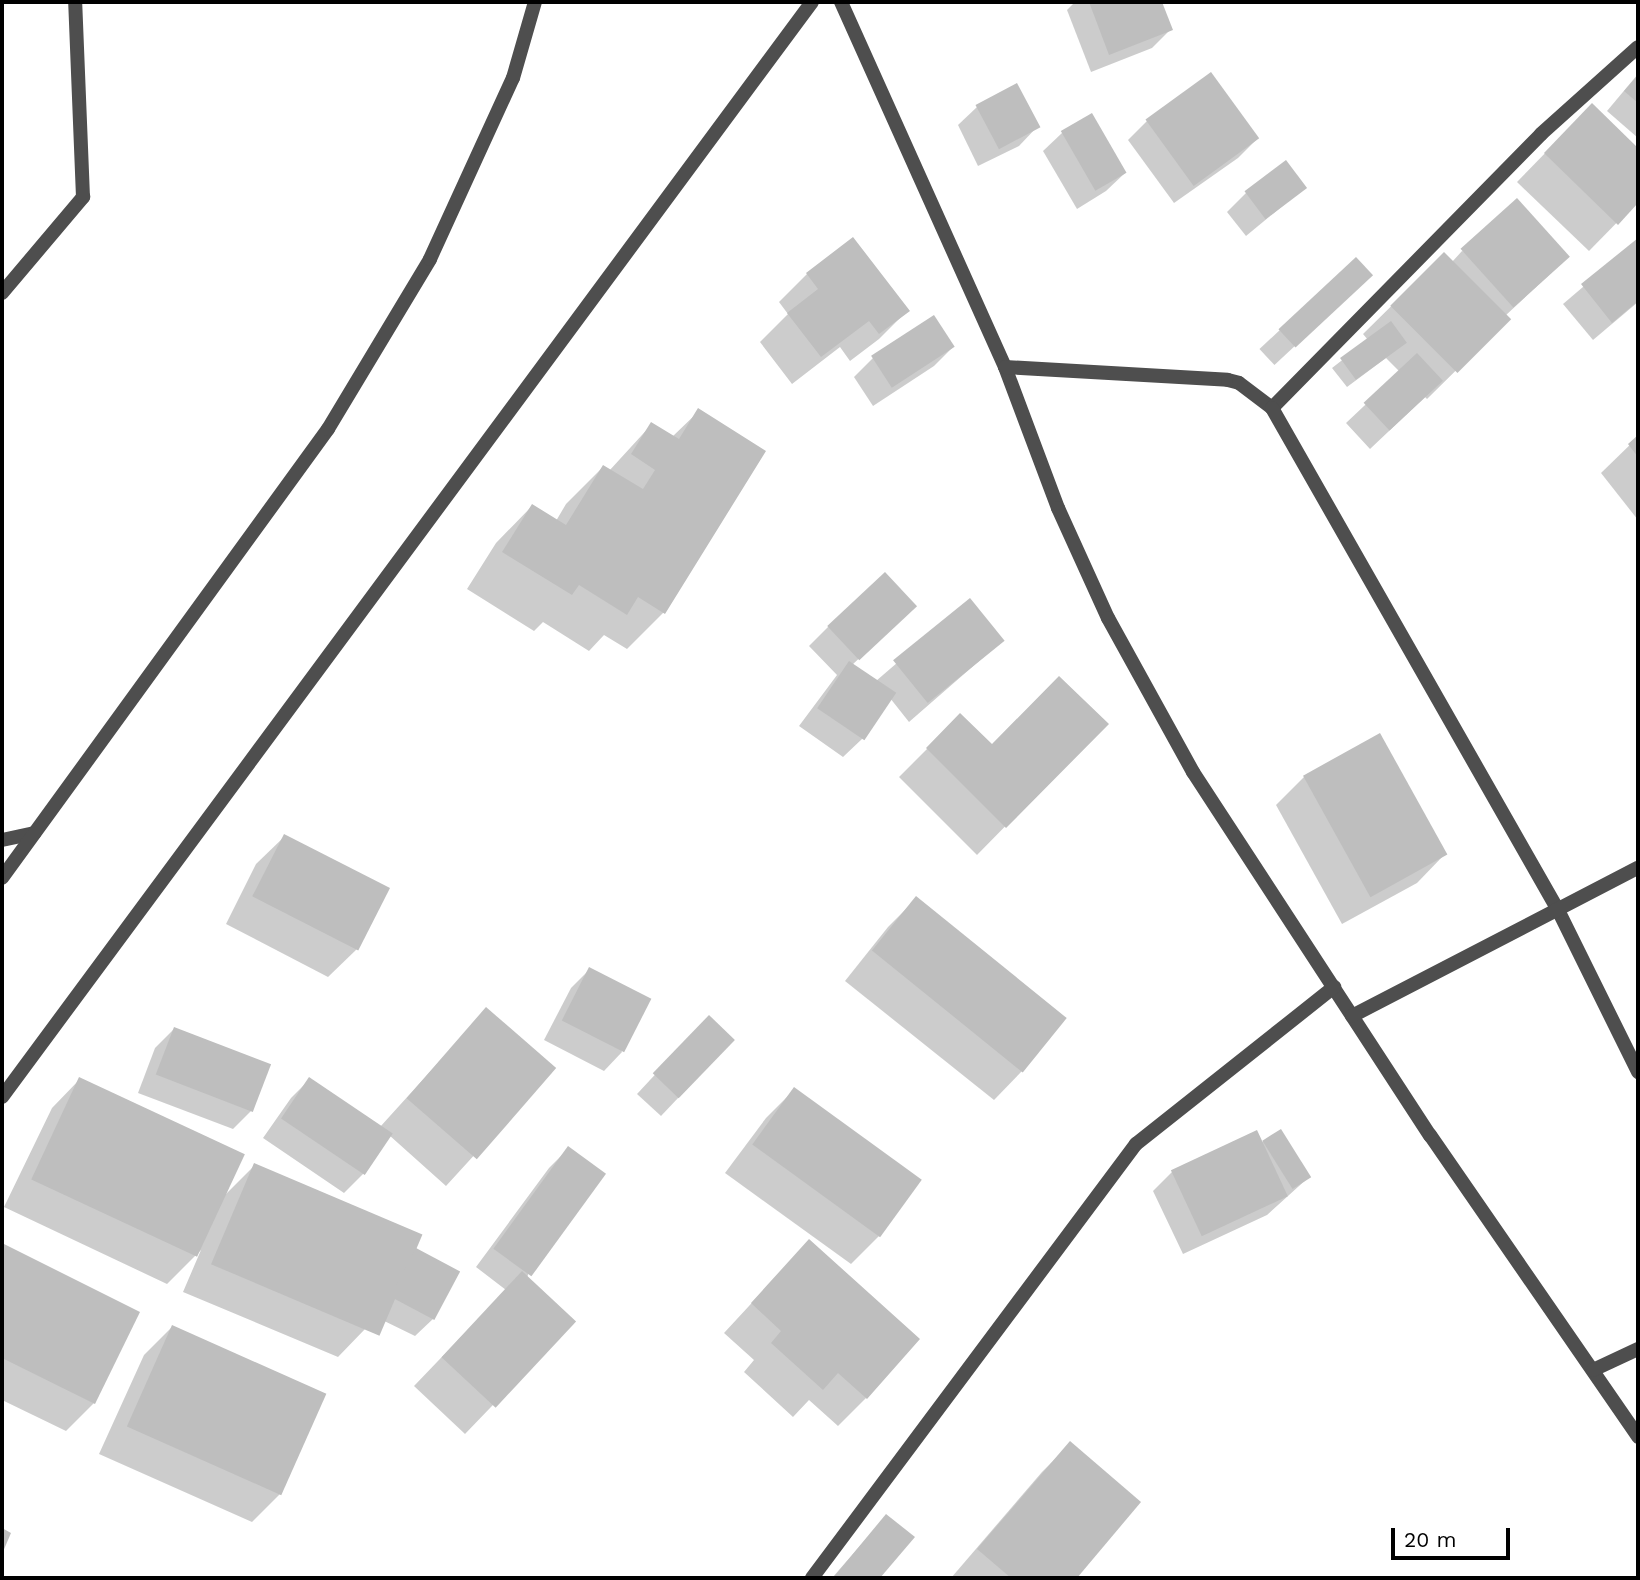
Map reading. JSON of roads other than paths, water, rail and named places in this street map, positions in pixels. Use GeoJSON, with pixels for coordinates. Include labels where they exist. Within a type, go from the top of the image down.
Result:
{"type":"FeatureCollection","features":[{"type":"Feature","properties":{"kind":"street"},"geometry":{"type":"LineString","coordinates":[[2,293],[83,197],[75,2]]}},
{"type":"Feature","properties":{"kind":"street"},"geometry":{"type":"LineString","coordinates":[[2,878],[328,429],[430,259],[513,78],[535,2]]}},
{"type":"Feature","properties":{"kind":"street"},"geometry":{"type":"LineString","coordinates":[[2,1097],[812,2]]}},
{"type":"Feature","properties":{"kind":"street"},"geometry":{"type":"LineString","coordinates":[[841,2],[1005,367],[1058,508],[1108,618],[1193,772],[1430,1135],[1638,1437]]}},
{"type":"Feature","properties":{"kind":"street"},"geometry":{"type":"LineString","coordinates":[[1272,408],[1541,134],[1638,47]]}},
{"type":"Feature","properties":{"kind":"street"},"geometry":{"type":"LineString","coordinates":[[1005,367],[1228,380],[1239,383],[1272,408],[1558,910],[1638,1072]]}},
{"type":"Feature","properties":{"kind":"street"},"geometry":{"type":"LineString","coordinates":[[2,840],[34,833]]}},
{"type":"Feature","properties":{"kind":"street"},"geometry":{"type":"LineString","coordinates":[[1352,1016],[1638,868]]}},
{"type":"Feature","properties":{"kind":"street"},"geometry":{"type":"LineString","coordinates":[[812,1578],[1136,1144],[1334,987]]}},
{"type":"Feature","properties":{"kind":"street"},"geometry":{"type":"LineString","coordinates":[[1593,1370],[1638,1349]]}}]}
